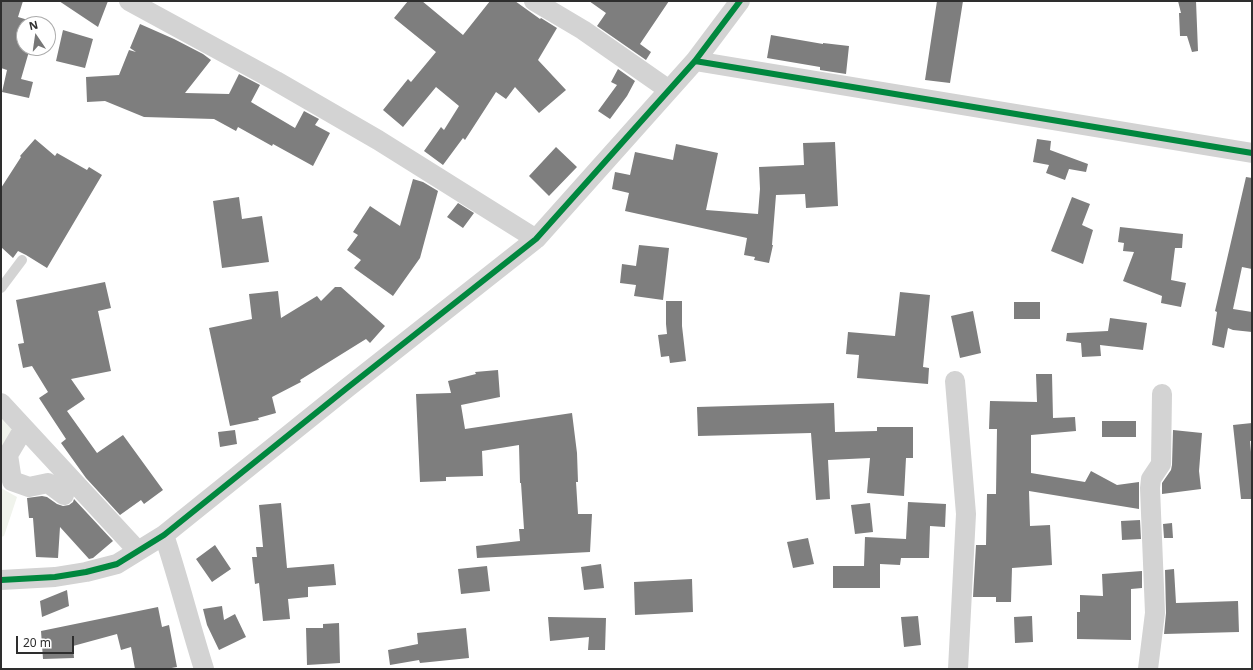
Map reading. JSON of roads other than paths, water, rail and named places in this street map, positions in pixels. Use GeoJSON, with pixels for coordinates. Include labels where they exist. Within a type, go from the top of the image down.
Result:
{"type":"FeatureCollection","features":[{"type":"Feature","properties":{"kind":"street"},"geometry":{"type":"LineString","coordinates":[[129,1],[276,81],[378,140],[536,239]]}},
{"type":"Feature","properties":{"kind":"street"},"geometry":{"type":"LineString","coordinates":[[534,1],[583,30],[669,90]]}},
{"type":"Feature","properties":{"kind":"street"},"geometry":{"type":"LineString","coordinates":[[1,580],[55,577],[86,572],[117,564],[164,535],[346,388],[536,239],[695,61],[740,1]]}},
{"type":"Feature","properties":{"kind":"street"},"geometry":{"type":"LineString","coordinates":[[695,61],[1252,153]]}},
{"type":"Feature","properties":{"kind":"street"},"geometry":{"type":"LineString","coordinates":[[955,381],[966,514],[958,669]]}},
{"type":"Feature","properties":{"kind":"street"},"geometry":{"type":"LineString","coordinates":[[1148,669],[1155,613],[1150,488],[1151,479],[1161,464],[1162,394]]}},
{"type":"Feature","properties":{"kind":"street"},"geometry":{"type":"LineString","coordinates":[[1,403],[138,551]]}},
{"type":"Feature","properties":{"kind":"street"},"geometry":{"type":"LineString","coordinates":[[24,428],[8,455],[12,481],[29,486],[48,483],[64,495]]}},
{"type":"Feature","properties":{"kind":"street"},"geometry":{"type":"LineString","coordinates":[[164,535],[180,582],[204,669]]}},
{"type":"Feature","properties":{"kind":"lane"},"geometry":{"type":"LineString","coordinates":[[1,288],[22,260]]}}]}
